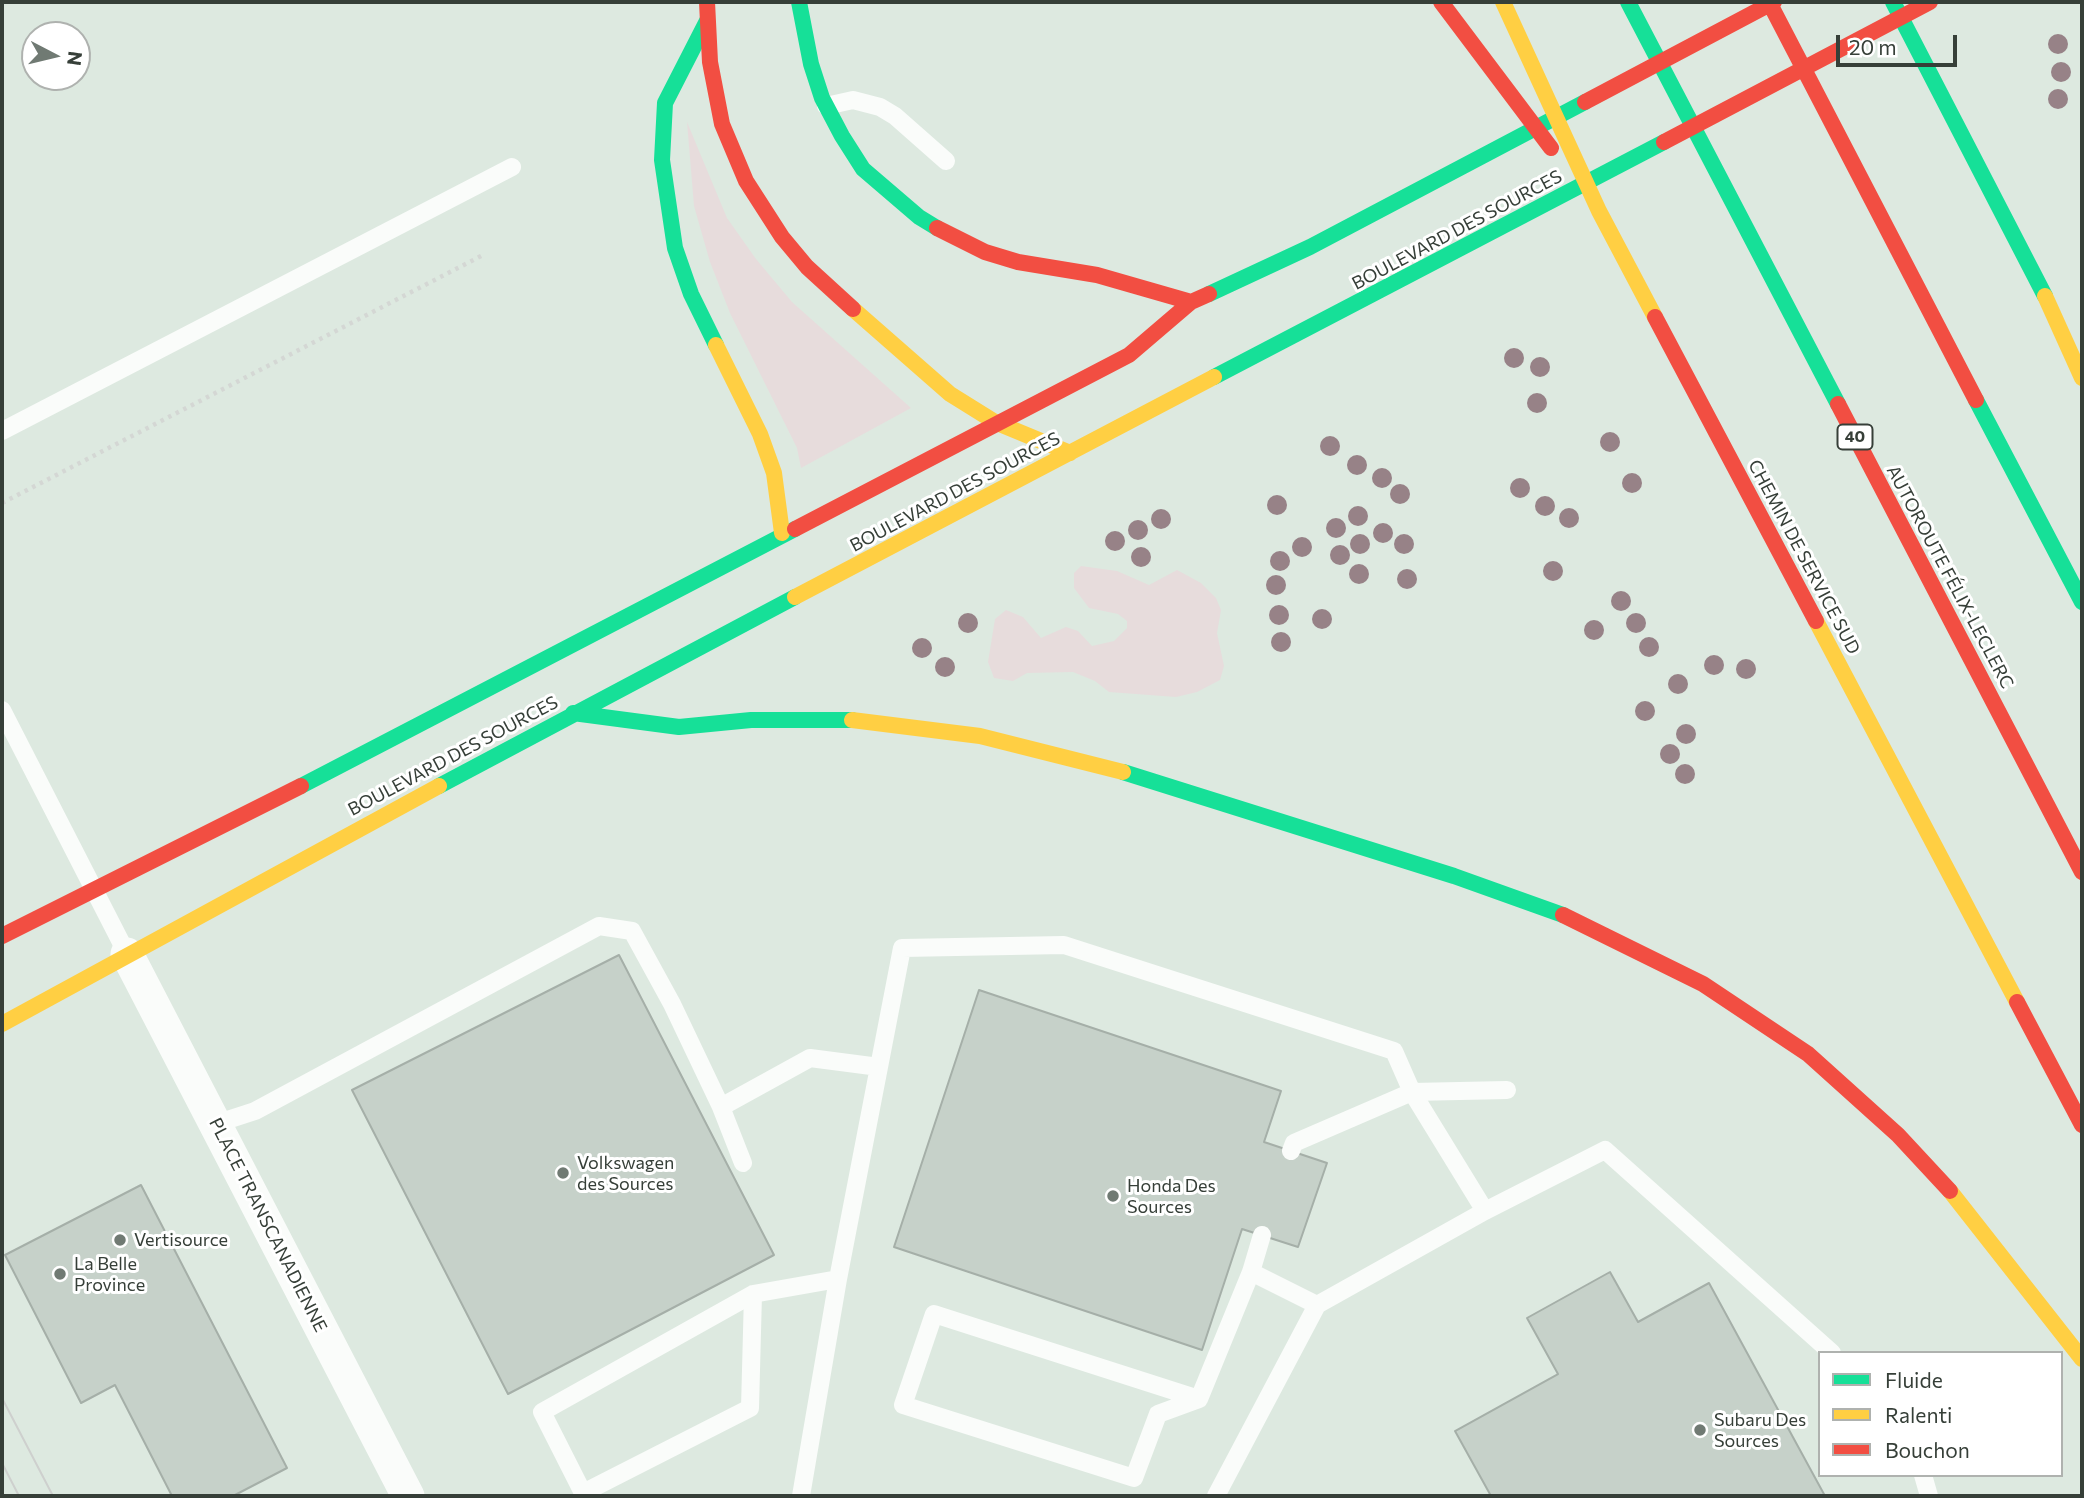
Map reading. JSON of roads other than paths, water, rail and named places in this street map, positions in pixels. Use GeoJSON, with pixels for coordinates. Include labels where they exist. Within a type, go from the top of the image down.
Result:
{"type":"FeatureCollection","features":[{"type":"Feature","properties":{"kind":"main road"},"geometry":{"type":"LineString","coordinates":[[707,2],[715,98],[725,133],[746,181],[782,237],[807,267],[934,381],[995,422],[1070,453]]}},
{"type":"Feature","properties":{"kind":"main road"},"geometry":{"type":"LineString","coordinates":[[799,2],[802,32],[826,106],[863,169],[919,217],[954,238],[1018,262],[1097,275],[1191,302]]}},
{"type":"Feature","properties":{"kind":"main road"},"geometry":{"type":"LineString","coordinates":[[1441,2],[1599,211]]}},
{"type":"Feature","properties":{"kind":"main road","name":"CHEMIN DE SERVICE SUD"},"geometry":{"type":"LineString","coordinates":[[1503,2],[1599,211],[2082,1125]]}},
{"type":"Feature","properties":{"kind":"main road","name":"AUTOROUTE FÉLIX-LECLERC"},"geometry":{"type":"LineString","coordinates":[[1628,2],[2082,872]]}},
{"type":"Feature","properties":{"kind":"main road"},"geometry":{"type":"LineString","coordinates":[[2,936],[334,769],[995,422],[1129,355],[1191,302],[1274,265],[1771,2],[2082,602]]}},
{"type":"Feature","properties":{"kind":"main road"},"geometry":{"type":"LineString","coordinates":[[1893,2],[2026,256],[2082,378]]}},
{"type":"Feature","properties":{"kind":"main road","name":"BOULEVARD DES SOURCES"},"geometry":{"type":"LineString","coordinates":[[2,1024],[573,713],[1930,2]]}},
{"type":"Feature","properties":{"kind":"main road"},"geometry":{"type":"LineString","coordinates":[[707,21],[665,103],[662,160],[665,197],[675,248],[691,293],[765,447],[776,485],[782,533]]}},
{"type":"Feature","properties":{"kind":"main road"},"geometry":{"type":"LineString","coordinates":[[2026,256],[2066,303]]}},
{"type":"Feature","properties":{"kind":"main road"},"geometry":{"type":"LineString","coordinates":[[573,713],[679,727],[751,720],[866,720],[981,736],[1042,749],[1178,787],[1454,876],[1578,920],[1703,984],[1817,1062],[1898,1135],[1942,1181],[2082,1359]]}},
{"type":"Feature","properties":{"kind":"street","name":"PLACE TRANSCANADIENNE"},"geometry":{"type":"LineString","coordinates":[[127,954],[408,1496]]}},
{"type":"Feature","properties":{"kind":"lane"},"geometry":{"type":"LineString","coordinates":[[826,106],[853,100],[880,107],[895,116],[946,161]]}},
{"type":"Feature","properties":{"kind":"lane"},"geometry":{"type":"LineString","coordinates":[[2,431],[512,167]]}},
{"type":"Feature","properties":{"kind":"lane"},"geometry":{"type":"LineString","coordinates":[[2,710],[127,954]]}},
{"type":"Feature","properties":{"kind":"lane"},"geometry":{"type":"LineString","coordinates":[[215,1124],[255,1111],[599,926],[632,931],[672,1004],[721,1107],[743,1163]]}},
{"type":"Feature","properties":{"kind":"lane"},"geometry":{"type":"LineString","coordinates":[[801,1496],[838,1279],[902,947],[1064,945],[1394,1051],[1412,1092],[1485,1211]]}},
{"type":"Feature","properties":{"kind":"lane"},"geometry":{"type":"LineString","coordinates":[[721,1107],[810,1058],[879,1066]]}},
{"type":"Feature","properties":{"kind":"lane"},"geometry":{"type":"LineString","coordinates":[[1291,1151],[1294,1143],[1412,1092],[1507,1090]]}},
{"type":"Feature","properties":{"kind":"lane"},"geometry":{"type":"LineString","coordinates":[[1216,1496],[1317,1305],[1485,1211],[1605,1150],[1830,1351]]}},
{"type":"Feature","properties":{"kind":"lane"},"geometry":{"type":"LineString","coordinates":[[1199,1399],[934,1314],[903,1405],[1134,1478],[1158,1414],[1199,1399],[1251,1272],[1262,1236]]}},
{"type":"Feature","properties":{"kind":"lane"},"geometry":{"type":"LineString","coordinates":[[1251,1272],[1317,1305]]}},
{"type":"Feature","properties":{"kind":"lane"},"geometry":{"type":"LineString","coordinates":[[753,1294],[750,1408],[583,1493],[542,1412],[753,1294],[838,1279]]}},
{"type":"Feature","properties":{"kind":"lane"},"geometry":{"type":"LineString","coordinates":[[1924,1477],[1929,1496]]}},
{"type":"Feature","properties":{"kind":"tram line"},"geometry":{"type":"LineString","coordinates":[[2,1398],[53,1496]]}},
{"type":"Feature","properties":{"kind":"tram line"},"geometry":{"type":"LineString","coordinates":[[2,1463],[19,1496]]}},
{"type":"Feature","properties":{"kind":"place","name":"Volkswagen des Sources"},"geometry":{"type":"Point","coordinates":[563,1173]}},
{"type":"Feature","properties":{"kind":"place","name":"Honda Des Sources"},"geometry":{"type":"Point","coordinates":[1113,1196]}},
{"type":"Feature","properties":{"kind":"place","name":"Vertisource"},"geometry":{"type":"Point","coordinates":[120,1240]}},
{"type":"Feature","properties":{"kind":"place","name":"La Belle Province"},"geometry":{"type":"Point","coordinates":[60,1274]}},
{"type":"Feature","properties":{"kind":"place","name":"Subaru Des Sources"},"geometry":{"type":"Point","coordinates":[1700,1430]}}]}
